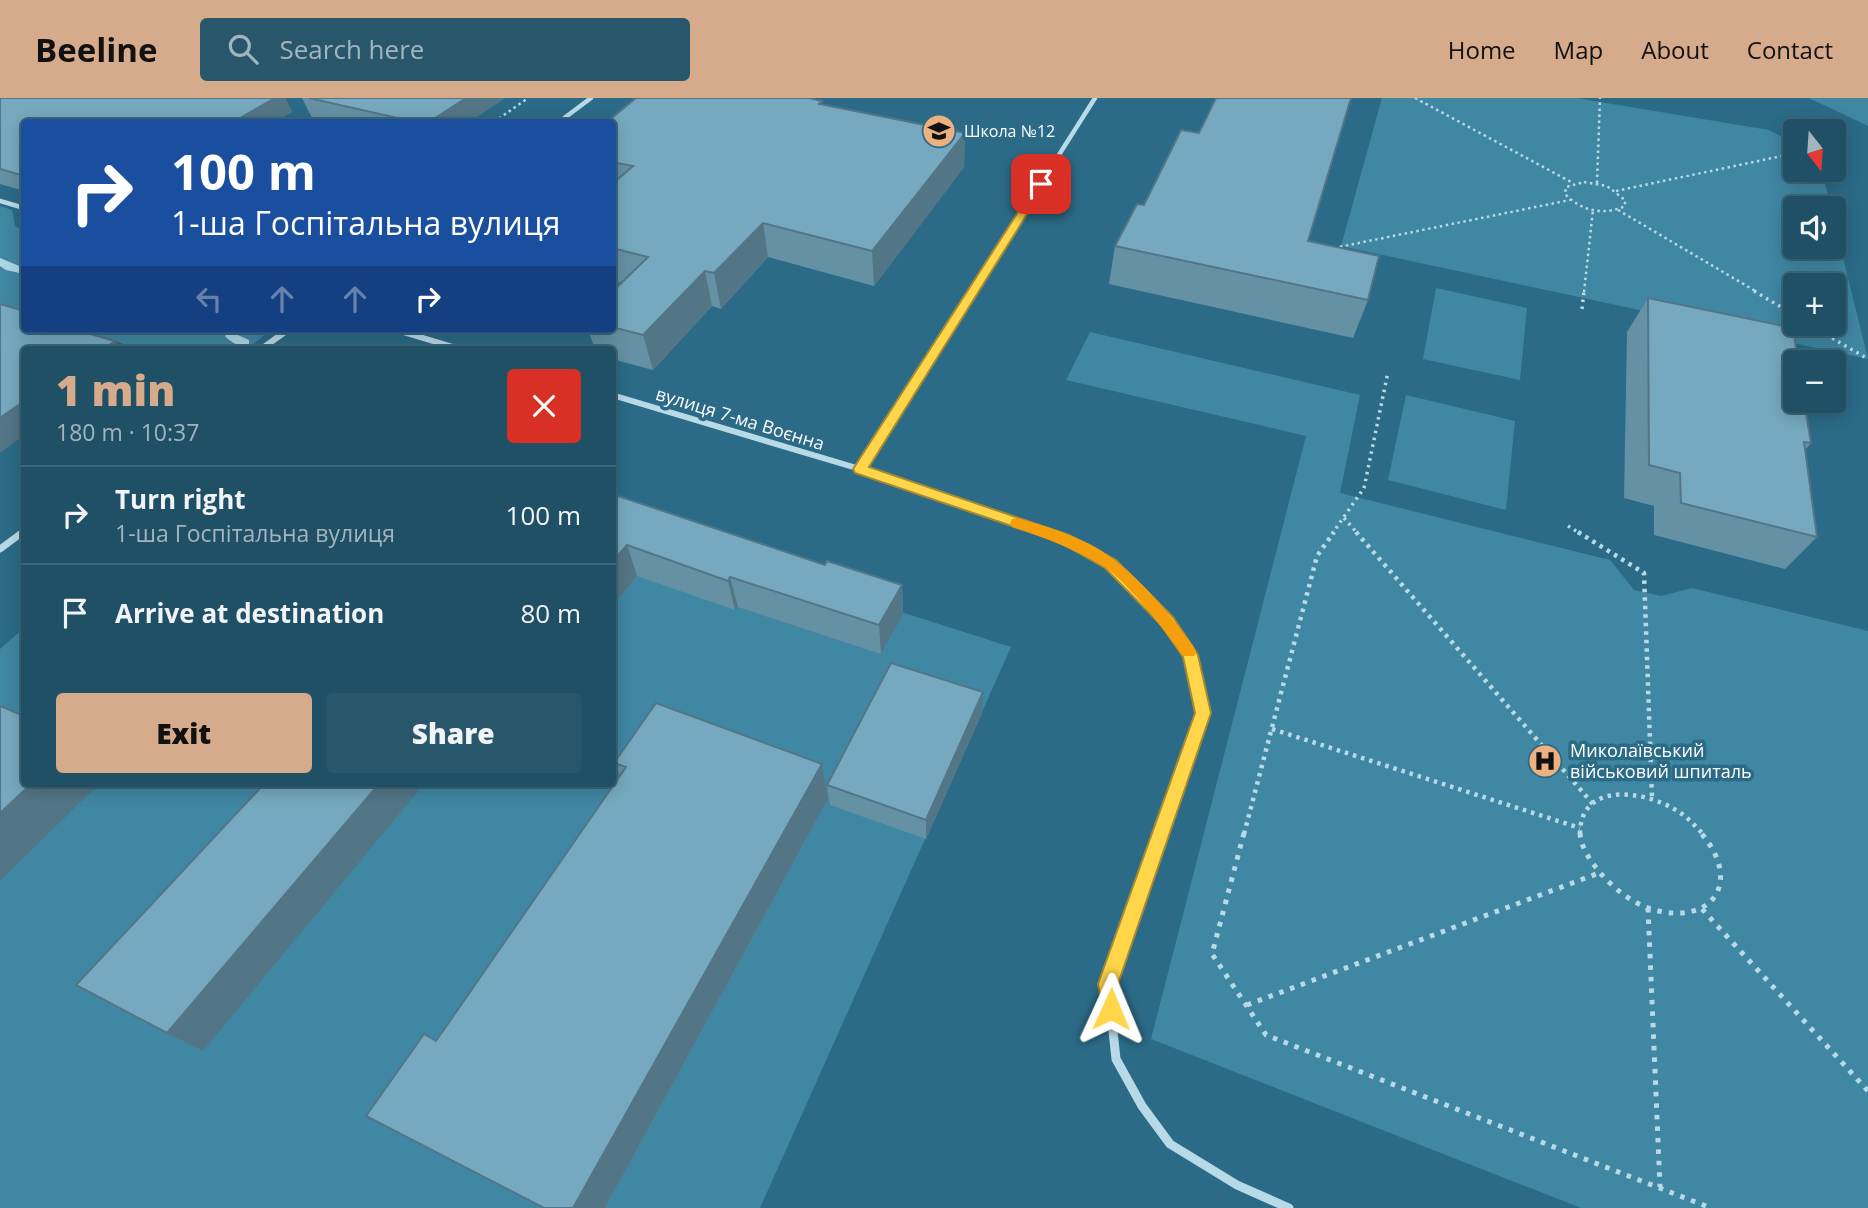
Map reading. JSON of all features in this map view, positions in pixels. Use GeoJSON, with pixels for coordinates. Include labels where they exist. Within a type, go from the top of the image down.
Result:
{"type":"FeatureCollection","features":[{"type":"Feature","properties":{"kind":"street"},"geometry":{"type":"LineString","coordinates":[[563,119],[591,98]]}},
{"type":"Feature","properties":{"kind":"street"},"geometry":{"type":"LineString","coordinates":[[860,469],[1095,98]]}},
{"type":"Feature","properties":{"kind":"street"},"geometry":{"type":"LineString","coordinates":[[0,201],[21,207]]}},
{"type":"Feature","properties":{"kind":"street"},"geometry":{"type":"LineString","coordinates":[[266,346],[283,333]]}},
{"type":"Feature","properties":{"kind":"street"},"geometry":{"type":"LineString","coordinates":[[406,333],[450,346]]}},
{"type":"Feature","properties":{"kind":"street","name":"вулиця 7-ма Воєнна"},"geometry":{"type":"LineString","coordinates":[[616,396],[860,469],[1064,539],[1111,564],[1167,622],[1191,655],[1203,713],[1108,984],[1116,1059],[1142,1106],[1170,1144],[1237,1185],[1289,1208]]}},
{"type":"Feature","properties":{"kind":"street"},"geometry":{"type":"LineString","coordinates":[[0,549],[21,533]]}},
{"type":"Feature","properties":{"kind":"path"},"geometry":{"type":"LineString","coordinates":[[498,119],[528,98]]}},
{"type":"Feature","properties":{"kind":"path"},"geometry":{"type":"LineString","coordinates":[[1415,98],[1573,183],[1597,183],[1616,191],[1625,200],[1625,206],[1618,210],[1593,211],[1570,200],[1565,194],[1566,187],[1573,183]]}},
{"type":"Feature","properties":{"kind":"path"},"geometry":{"type":"LineString","coordinates":[[1597,183],[1600,98]]}},
{"type":"Feature","properties":{"kind":"path"},"geometry":{"type":"LineString","coordinates":[[1616,191],[1783,156]]}},
{"type":"Feature","properties":{"kind":"path"},"geometry":{"type":"LineString","coordinates":[[1331,248],[1570,200]]}},
{"type":"Feature","properties":{"kind":"path"},"geometry":{"type":"LineString","coordinates":[[1618,210],[1783,308]]}},
{"type":"Feature","properties":{"kind":"path"},"geometry":{"type":"LineString","coordinates":[[1582,309],[1593,211]]}},
{"type":"Feature","properties":{"kind":"path"},"geometry":{"type":"LineString","coordinates":[[1829,336],[1868,359]]}},
{"type":"Feature","properties":{"kind":"path"},"geometry":{"type":"LineString","coordinates":[[1388,372],[1364,488],[1317,556],[1212,954],[1266,1035],[1711,1208]]}},
{"type":"Feature","properties":{"kind":"path"},"geometry":{"type":"LineString","coordinates":[[1344,518],[1593,804]]}},
{"type":"Feature","properties":{"kind":"path"},"geometry":{"type":"LineString","coordinates":[[1568,526],[1644,573],[1652,798]]}},
{"type":"Feature","properties":{"kind":"path"},"geometry":{"type":"LineString","coordinates":[[1272,729],[1580,828]]}},
{"type":"Feature","properties":{"kind":"path"},"geometry":{"type":"LineString","coordinates":[[1625,793],[1652,798],[1678,811],[1694,824],[1717,852],[1723,876],[1718,896],[1702,909],[1678,913],[1648,908],[1622,894],[1599,873],[1584,850],[1580,828],[1587,808],[1603,797],[1625,793]]}},
{"type":"Feature","properties":{"kind":"path"},"geometry":{"type":"LineString","coordinates":[[1247,1005],[1599,873]]}},
{"type":"Feature","properties":{"kind":"path"},"geometry":{"type":"LineString","coordinates":[[1648,908],[1660,1187]]}},
{"type":"Feature","properties":{"kind":"path"},"geometry":{"type":"LineString","coordinates":[[1702,909],[1868,1091]]}},
{"type":"Feature","properties":{"kind":"shaded area"},"geometry":{"type":"Polygon","coordinates":[[[1382,98],[1576,98],[1769,130],[1783,138],[1783,182],[1825,182],[1828,196],[1783,196],[1783,259],[1843,259],[1868,359],[1846,354],[1846,350],[1826,350],[1341,246],[1382,98]]]}},
{"type":"Feature","properties":{"kind":"shaded area"},"geometry":{"type":"Polygon","coordinates":[[[1809,98],[1868,98],[1868,126],[1809,98]]]}},
{"type":"Feature","properties":{"kind":"shaded area"},"geometry":{"type":"Polygon","coordinates":[[[0,206],[12,210],[15,226],[21,229],[21,312],[0,305],[0,206]]]}},
{"type":"Feature","properties":{"kind":"shaded area"},"geometry":{"type":"Polygon","coordinates":[[[1436,288],[1527,308],[1520,380],[1423,359],[1436,288]]]}},
{"type":"Feature","properties":{"kind":"shaded area"},"geometry":{"type":"Polygon","coordinates":[[[1090,332],[1360,395],[1340,493],[1610,560],[1634,590],[1661,596],[1692,588],[1868,631],[1868,1208],[1581,1208],[1151,1039],[1306,436],[1066,380],[1090,332]]]}},
{"type":"Feature","properties":{"kind":"shaded area"},"geometry":{"type":"Polygon","coordinates":[[[89,333],[267,333],[251,346],[130,346],[89,333]]]}},
{"type":"Feature","properties":{"kind":"shaded area"},"geometry":{"type":"Polygon","coordinates":[[[1406,395],[1515,421],[1506,510],[1388,480],[1406,395]]]}},
{"type":"Feature","properties":{"kind":"shaded area"},"geometry":{"type":"Polygon","coordinates":[[[616,521],[1011,647],[760,1208],[0,1208],[0,649],[21,631],[21,787],[616,787],[616,521]]]}},
{"type":"Feature","properties":{"kind":"building"},"geometry":{"type":"Polygon","coordinates":[[[0,98],[275,98],[238,119],[21,119],[21,175],[0,169],[0,98]]]}},
{"type":"Feature","properties":{"kind":"building"},"geometry":{"type":"Polygon","coordinates":[[[309,98],[466,98],[434,119],[402,119],[309,98]]]}},
{"type":"Feature","properties":{"kind":"building"},"geometry":{"type":"Polygon","coordinates":[[[636,98],[809,98],[822,101],[819,104],[965,133],[872,251],[763,223],[714,273],[705,271],[643,335],[616,328],[616,288],[648,257],[616,249],[616,181],[633,166],[616,163],[616,119],[611,119],[636,98]]]}},
{"type":"Feature","properties":{"kind":"building"},"geometry":{"type":"Polygon","coordinates":[[[1216,98],[1351,98],[1308,241],[1379,256],[1368,300],[1115,246],[1137,204],[1144,205],[1181,130],[1199,133],[1216,98]]]}},
{"type":"Feature","properties":{"kind":"building"},"geometry":{"type":"Polygon","coordinates":[[[1648,298],[1783,326],[1783,336],[1794,336],[1796,350],[1783,350],[1783,413],[1806,413],[1811,443],[1804,442],[1817,537],[1681,503],[1680,473],[1649,465],[1648,298]]]}},
{"type":"Feature","properties":{"kind":"building"},"geometry":{"type":"Polygon","coordinates":[[[0,304],[21,310],[21,333],[87,333],[115,341],[108,346],[21,346],[21,403],[0,418],[0,304]]]}},
{"type":"Feature","properties":{"kind":"building"},"geometry":{"type":"Polygon","coordinates":[[[616,495],[825,565],[827,561],[902,585],[879,625],[730,577],[728,581],[627,545],[616,557],[616,495]]]}},
{"type":"Feature","properties":{"kind":"building"},"geometry":{"type":"Polygon","coordinates":[[[891,663],[983,692],[926,820],[827,785],[891,663]]]}},
{"type":"Feature","properties":{"kind":"building"},"geometry":{"type":"Polygon","coordinates":[[[656,703],[822,764],[573,1208],[544,1208],[366,1116],[424,1034],[436,1041],[612,787],[616,787],[616,781],[626,767],[616,764],[656,703]]]}},
{"type":"Feature","properties":{"kind":"building"},"geometry":{"type":"Polygon","coordinates":[[[0,706],[21,715],[21,787],[28,787],[0,813],[0,706]]]}},
{"type":"Feature","properties":{"kind":"building"},"geometry":{"type":"Polygon","coordinates":[[[261,787],[376,787],[167,1033],[76,985],[261,787]]]}},
{"type":"Feature","properties":{"kind":"waterway"},"geometry":{"type":"LineString","coordinates":[[0,261],[10,268],[21,270]]}},
{"type":"Feature","properties":{"kind":"waterway"},"geometry":{"type":"LineString","coordinates":[[233,333],[231,336],[245,343]]}},
{"type":"Feature","properties":{"kind":"slow traffic"},"geometry":{"type":"LineString","coordinates":[[1017,523],[1064,539],[1111,564],[1167,622],[1188,652]]}},
{"type":"Feature","properties":{"kind":"place","name":"Школа №12"},"geometry":{"type":"Point","coordinates":[939,131]}},
{"type":"Feature","properties":{"kind":"place","name":"Миколаївський військовий шпиталь"},"geometry":{"type":"Point","coordinates":[1545,761]}},
{"type":"Feature","properties":{"kind":"route"},"geometry":{"type":"LineString","coordinates":[[1041,184],[860,469],[1064,539],[1111,564],[1167,622],[1191,655],[1203,713],[1108,984],[1111,1009]]}}]}
